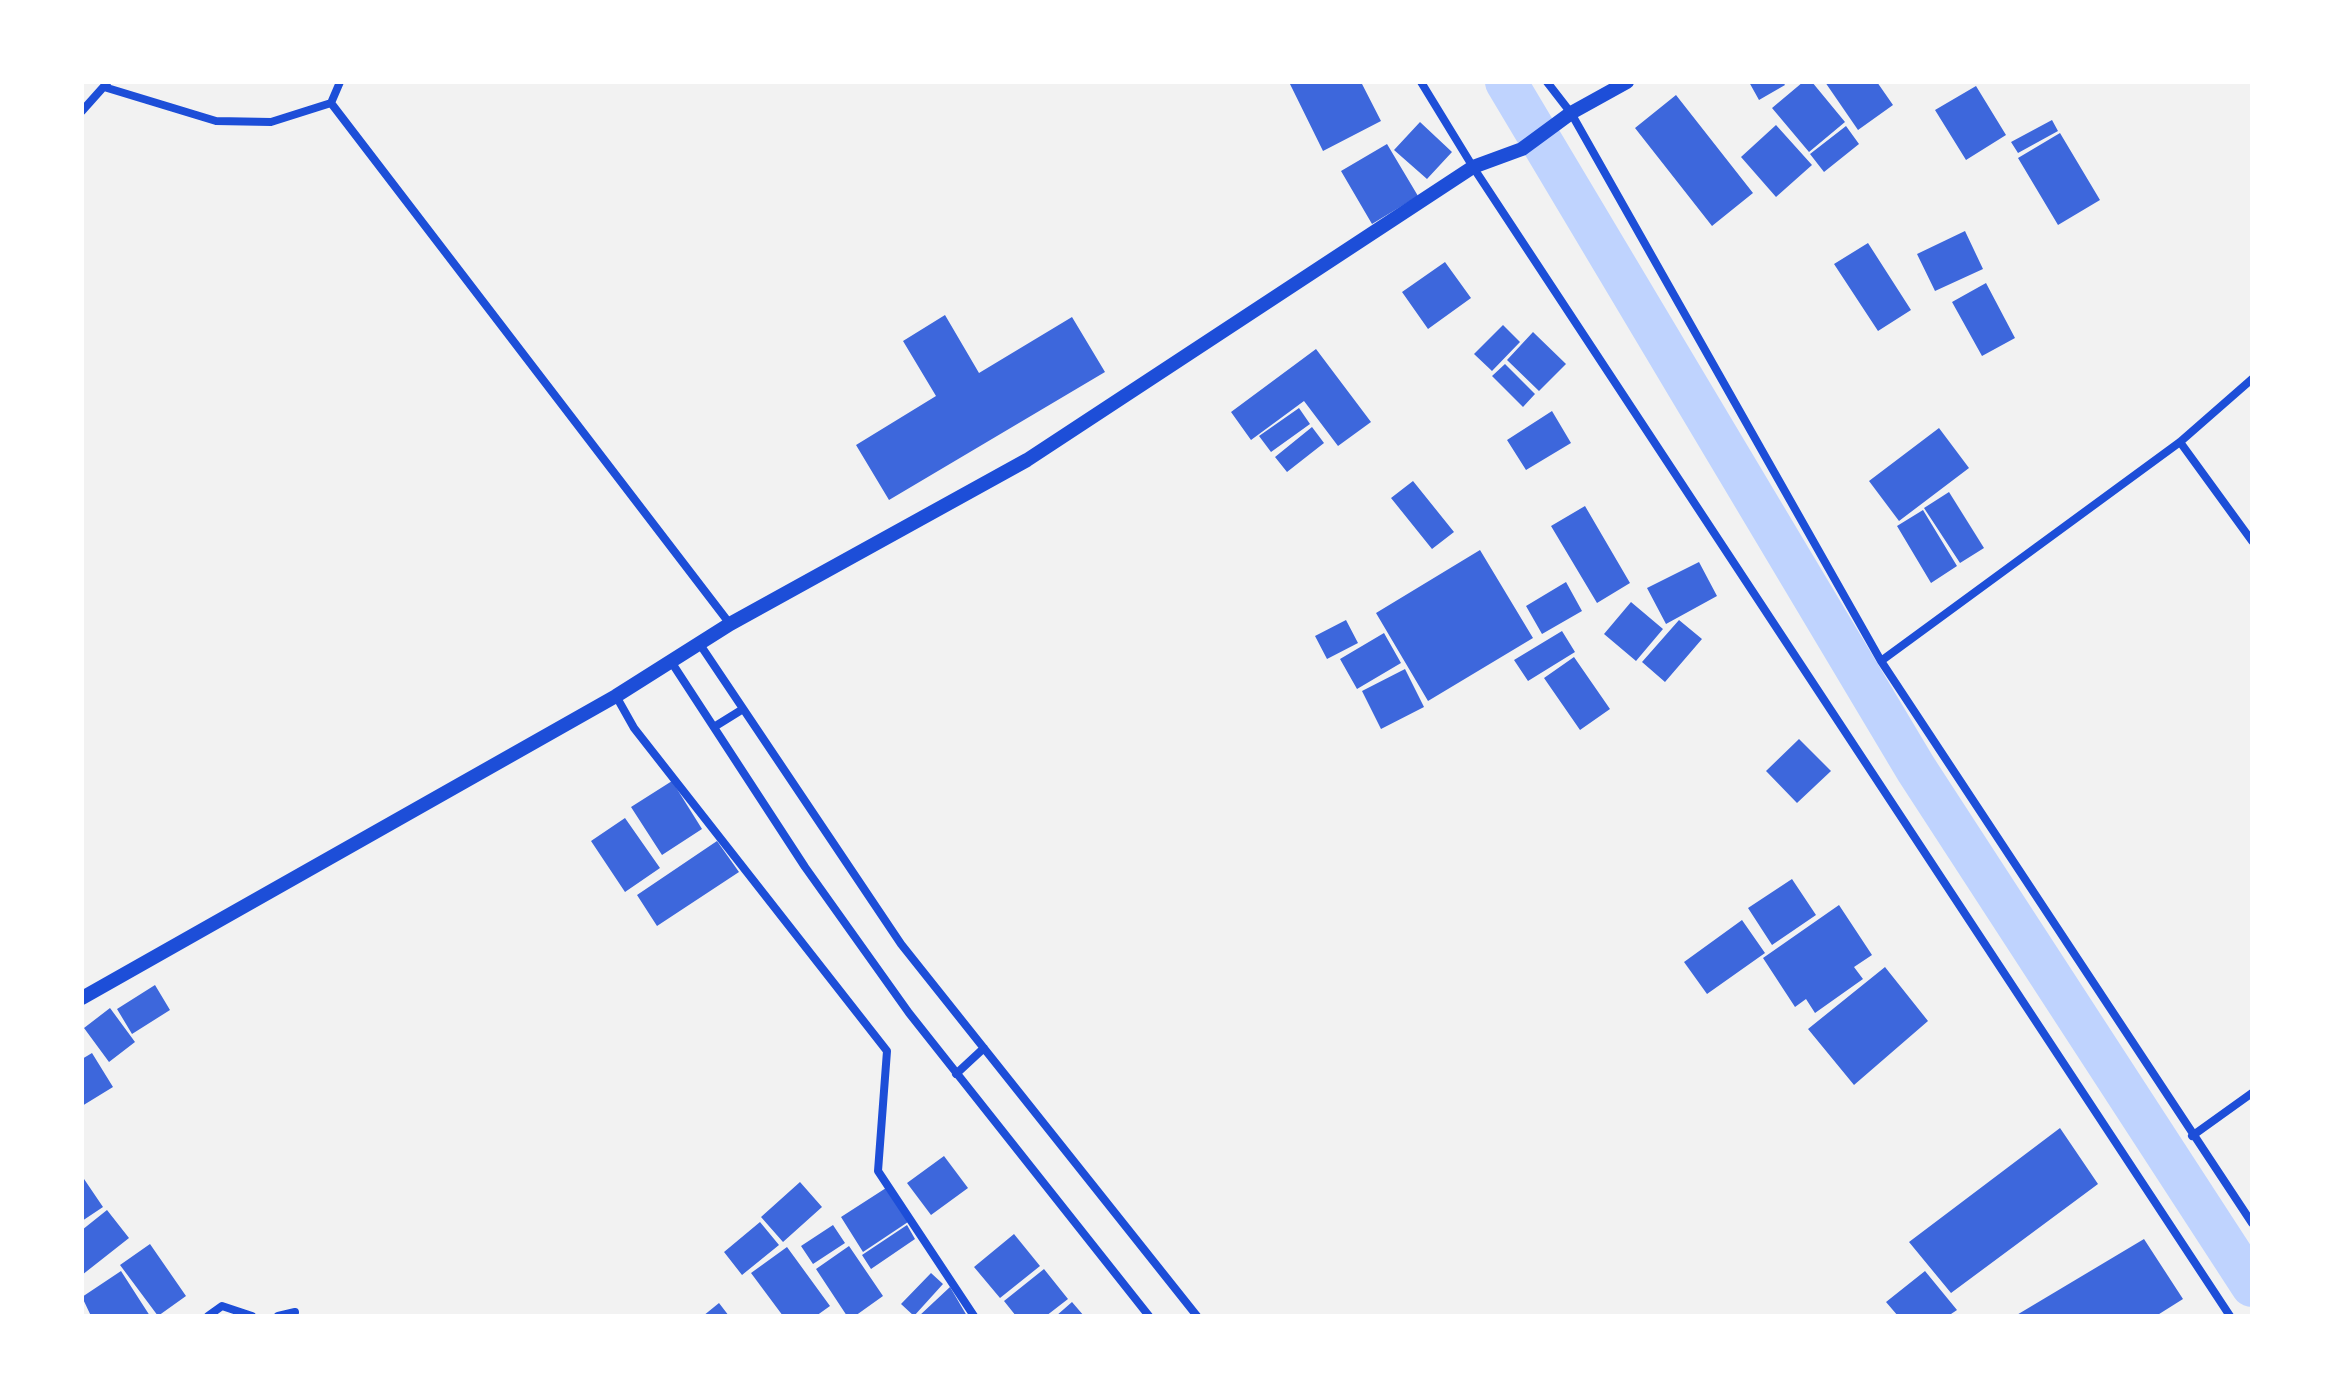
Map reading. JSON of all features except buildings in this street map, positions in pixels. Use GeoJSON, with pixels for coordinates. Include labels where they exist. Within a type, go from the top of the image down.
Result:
{"type":"FeatureCollection","features":[{"type":"Feature","properties":{"kind":"street"},"geometry":{"type":"LineString","coordinates":[[82,111],[106,84],[216,121],[271,122],[331,103],[340,82]]}},
{"type":"Feature","properties":{"kind":"street"},"geometry":{"type":"LineString","coordinates":[[1421,82],[1473,167],[2230,1316]]}},
{"type":"Feature","properties":{"kind":"street"},"geometry":{"type":"LineString","coordinates":[[1547,82],[1571,113],[1881,661],[2252,1223]]}},
{"type":"Feature","properties":{"kind":"street"},"geometry":{"type":"LineString","coordinates":[[82,998],[616,696],[730,624],[1027,460],[1473,167],[1530,143],[1571,113],[1627,82]]}},
{"type":"Feature","properties":{"kind":"street"},"geometry":{"type":"LineString","coordinates":[[331,103],[730,624]]}},
{"type":"Feature","properties":{"kind":"street"},"geometry":{"type":"LineString","coordinates":[[1881,661],[2180,442],[2252,379]]}},
{"type":"Feature","properties":{"kind":"street"},"geometry":{"type":"LineString","coordinates":[[2180,442],[2252,541]]}},
{"type":"Feature","properties":{"kind":"street"},"geometry":{"type":"LineString","coordinates":[[699,643],[901,944],[1197,1316]]}},
{"type":"Feature","properties":{"kind":"street"},"geometry":{"type":"LineString","coordinates":[[670,660],[805,867],[956,1074],[1149,1316]]}},
{"type":"Feature","properties":{"kind":"street"},"geometry":{"type":"LineString","coordinates":[[616,696],[634,728],[887,1051],[878,1171],[974,1316]]}},
{"type":"Feature","properties":{"kind":"street"},"geometry":{"type":"LineString","coordinates":[[714,727],[743,709]]}},
{"type":"Feature","properties":{"kind":"street"},"geometry":{"type":"LineString","coordinates":[[956,1074],[984,1048]]}},
{"type":"Feature","properties":{"kind":"street"},"geometry":{"type":"LineString","coordinates":[[2192,1136],[2252,1093]]}},
{"type":"Feature","properties":{"kind":"street"},"geometry":{"type":"LineString","coordinates":[[208,1316],[222,1306],[252,1316]]}},
{"type":"Feature","properties":{"kind":"street"},"geometry":{"type":"LineString","coordinates":[[278,1316],[295,1312]]}},
{"type":"Feature","properties":{"kind":"waterway"},"geometry":{"type":"LineString","coordinates":[[1506,82],[1916,769],[2252,1286]]}}]}
